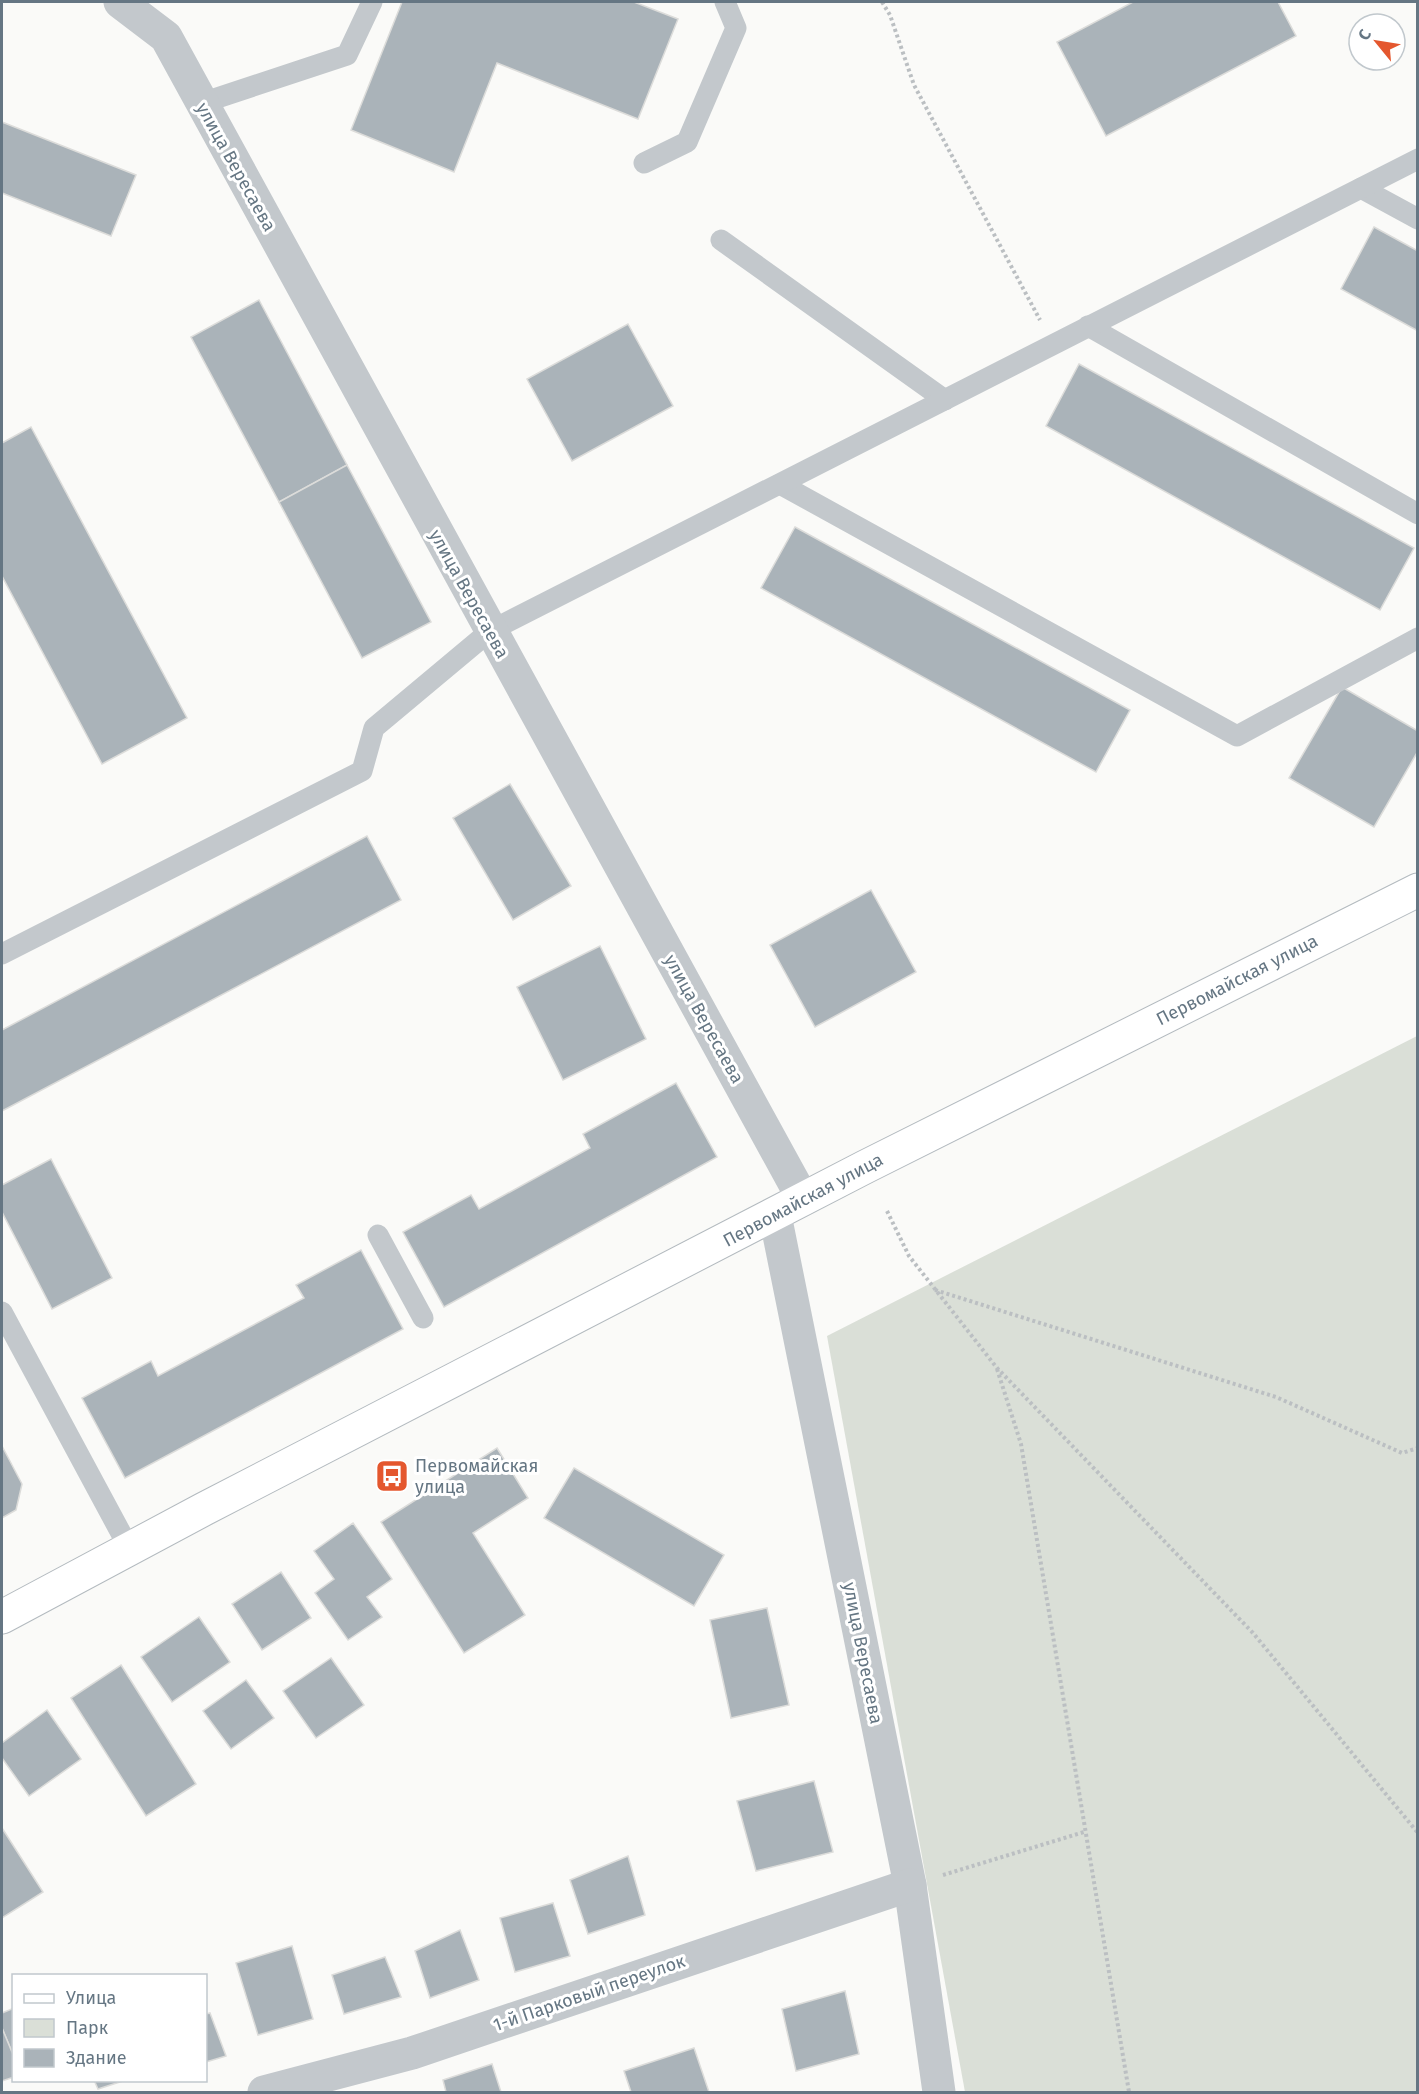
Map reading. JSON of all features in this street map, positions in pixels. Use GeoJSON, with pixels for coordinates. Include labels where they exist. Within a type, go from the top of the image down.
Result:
{"type":"FeatureCollection","features":[{"type":"Feature","properties":{"kind":"main road","name":"Первомайская улица"},"geometry":{"type":"LineString","coordinates":[[2,1617],[129,1548],[803,1199],[1418,890]]}},
{"type":"Feature","properties":{"kind":"street","name":"улица Вересаева"},"geometry":{"type":"LineString","coordinates":[[120,2],[166,37],[490,632],[803,1199]]}},
{"type":"Feature","properties":{"kind":"street","name":"улица Вересаева"},"geometry":{"type":"LineString","coordinates":[[775,1215],[910,1885],[939,2092]]}},
{"type":"Feature","properties":{"kind":"street","name":"1-й Парковый переулок"},"geometry":{"type":"LineString","coordinates":[[264,2092],[412,2053],[910,1885]]}},
{"type":"Feature","properties":{"kind":"lane"},"geometry":{"type":"LineString","coordinates":[[202,103],[347,55],[372,2]]}},
{"type":"Feature","properties":{"kind":"lane"},"geometry":{"type":"LineString","coordinates":[[644,163],[687,142],[736,28],[725,2]]}},
{"type":"Feature","properties":{"kind":"lane"},"geometry":{"type":"LineString","coordinates":[[2,954],[362,771],[374,728],[490,632],[1418,159]]}},
{"type":"Feature","properties":{"kind":"lane"},"geometry":{"type":"LineString","coordinates":[[1361,188],[1418,219]]}},
{"type":"Feature","properties":{"kind":"lane"},"geometry":{"type":"LineString","coordinates":[[721,240],[945,400]]}},
{"type":"Feature","properties":{"kind":"lane"},"geometry":{"type":"LineString","coordinates":[[1088,326],[1418,514]]}},
{"type":"Feature","properties":{"kind":"lane"},"geometry":{"type":"LineString","coordinates":[[780,484],[1237,736],[1418,638]]}},
{"type":"Feature","properties":{"kind":"lane"},"geometry":{"type":"LineString","coordinates":[[378,1235],[423,1318]]}},
{"type":"Feature","properties":{"kind":"lane"},"geometry":{"type":"LineString","coordinates":[[2,1312],[129,1548]]}},
{"type":"Feature","properties":{"kind":"path"},"geometry":{"type":"LineString","coordinates":[[882,2],[890,15],[914,85],[1000,248],[1015,271],[1052,345]]}},
{"type":"Feature","properties":{"kind":"path"},"geometry":{"type":"LineString","coordinates":[[887,1210],[909,1256],[997,1368],[1253,1633],[1418,1833]]}},
{"type":"Feature","properties":{"kind":"path"},"geometry":{"type":"LineString","coordinates":[[934,1290],[1276,1397],[1402,1453],[1418,1448]]}},
{"type":"Feature","properties":{"kind":"path"},"geometry":{"type":"LineString","coordinates":[[997,1368],[1021,1444],[1129,2092]]}},
{"type":"Feature","properties":{"kind":"path"},"geometry":{"type":"LineString","coordinates":[[910,1885],[1084,1832]]}},
{"type":"Feature","properties":{"kind":"green space"},"geometry":{"type":"Polygon","coordinates":[[[1417,1036],[1417,2092],[965,2092],[827,1336],[1417,1036]]]}},
{"type":"Feature","properties":{"kind":"building"},"geometry":{"type":"Polygon","coordinates":[[[402,2],[634,2],[678,19],[638,119],[497,63],[454,172],[351,130],[402,2]]]}},
{"type":"Feature","properties":{"kind":"building"},"geometry":{"type":"Polygon","coordinates":[[[1133,2],[1278,2],[1296,36],[1106,136],[1057,42],[1133,2]]]}},
{"type":"Feature","properties":{"kind":"building"},"geometry":{"type":"Polygon","coordinates":[[[2,122],[136,175],[111,236],[2,193],[2,122]]]}},
{"type":"Feature","properties":{"kind":"building"},"geometry":{"type":"Polygon","coordinates":[[[1374,227],[1418,251],[1418,331],[1341,289],[1374,227]]]}},
{"type":"Feature","properties":{"kind":"building"},"geometry":{"type":"Polygon","coordinates":[[[259,300],[347,465],[279,502],[191,337],[259,300]]]}},
{"type":"Feature","properties":{"kind":"building"},"geometry":{"type":"Polygon","coordinates":[[[628,324],[673,406],[572,461],[527,379],[628,324]]]}},
{"type":"Feature","properties":{"kind":"building"},"geometry":{"type":"Polygon","coordinates":[[[1079,364],[1414,548],[1380,610],[1046,426],[1079,364]]]}},
{"type":"Feature","properties":{"kind":"building"},"geometry":{"type":"Polygon","coordinates":[[[31,427],[187,718],[102,764],[2,576],[2,443],[31,427]]]}},
{"type":"Feature","properties":{"kind":"building"},"geometry":{"type":"Polygon","coordinates":[[[347,465],[431,622],[362,658],[279,502],[347,465]]]}},
{"type":"Feature","properties":{"kind":"building"},"geometry":{"type":"Polygon","coordinates":[[[795,527],[1130,710],[1096,772],[761,588],[795,527]]]}},
{"type":"Feature","properties":{"kind":"building"},"geometry":{"type":"Polygon","coordinates":[[[1342,687],[1418,731],[1418,751],[1374,827],[1289,778],[1342,687]]]}},
{"type":"Feature","properties":{"kind":"building"},"geometry":{"type":"Polygon","coordinates":[[[510,784],[571,886],[513,920],[453,818],[510,784]]]}},
{"type":"Feature","properties":{"kind":"building"},"geometry":{"type":"Polygon","coordinates":[[[367,836],[401,900],[2,1111],[2,1030],[367,836]]]}},
{"type":"Feature","properties":{"kind":"building"},"geometry":{"type":"Polygon","coordinates":[[[871,890],[916,972],[815,1027],[770,945],[871,890]]]}},
{"type":"Feature","properties":{"kind":"building"},"geometry":{"type":"Polygon","coordinates":[[[600,946],[646,1039],[563,1080],[517,987],[600,946]]]}},
{"type":"Feature","properties":{"kind":"building"},"geometry":{"type":"Polygon","coordinates":[[[676,1083],[717,1157],[444,1307],[403,1232],[471,1195],[479,1209],[590,1148],[583,1134],[676,1083]]]}},
{"type":"Feature","properties":{"kind":"building"},"geometry":{"type":"Polygon","coordinates":[[[51,1159],[112,1278],[52,1309],[2,1212],[2,1185],[51,1159]]]}},
{"type":"Feature","properties":{"kind":"building"},"geometry":{"type":"Polygon","coordinates":[[[361,1250],[403,1329],[125,1478],[82,1398],[151,1361],[158,1376],[304,1298],[296,1285],[361,1250]]]}},
{"type":"Feature","properties":{"kind":"building"},"geometry":{"type":"Polygon","coordinates":[[[2,1446],[22,1484],[16,1510],[2,1518],[2,1446]]]}},
{"type":"Feature","properties":{"kind":"building"},"geometry":{"type":"Polygon","coordinates":[[[497,1448],[528,1498],[473,1533],[525,1615],[464,1653],[381,1522],[497,1448]]]}},
{"type":"Feature","properties":{"kind":"building"},"geometry":{"type":"Polygon","coordinates":[[[574,1468],[724,1555],[694,1606],[544,1518],[574,1468]]]}},
{"type":"Feature","properties":{"kind":"building"},"geometry":{"type":"Polygon","coordinates":[[[353,1523],[392,1579],[367,1597],[382,1617],[348,1640],[315,1593],[334,1579],[314,1551],[353,1523]]]}},
{"type":"Feature","properties":{"kind":"building"},"geometry":{"type":"Polygon","coordinates":[[[281,1572],[311,1618],[262,1650],[232,1604],[281,1572]]]}},
{"type":"Feature","properties":{"kind":"building"},"geometry":{"type":"Polygon","coordinates":[[[767,1608],[789,1705],[731,1718],[710,1620],[767,1608]]]}},
{"type":"Feature","properties":{"kind":"building"},"geometry":{"type":"Polygon","coordinates":[[[199,1617],[230,1662],[172,1702],[141,1657],[199,1617]]]}},
{"type":"Feature","properties":{"kind":"building"},"geometry":{"type":"Polygon","coordinates":[[[331,1658],[364,1705],[316,1738],[283,1691],[331,1658]]]}},
{"type":"Feature","properties":{"kind":"building"},"geometry":{"type":"Polygon","coordinates":[[[121,1665],[196,1784],[146,1816],[71,1698],[121,1665]]]}},
{"type":"Feature","properties":{"kind":"building"},"geometry":{"type":"Polygon","coordinates":[[[246,1680],[274,1718],[231,1749],[203,1711],[246,1680]]]}},
{"type":"Feature","properties":{"kind":"building"},"geometry":{"type":"Polygon","coordinates":[[[47,1710],[81,1759],[29,1796],[2,1758],[2,1743],[47,1710]]]}},
{"type":"Feature","properties":{"kind":"building"},"geometry":{"type":"Polygon","coordinates":[[[814,1781],[833,1852],[756,1871],[737,1801],[814,1781]]]}},
{"type":"Feature","properties":{"kind":"building"},"geometry":{"type":"Polygon","coordinates":[[[2,1828],[43,1892],[2,1918],[2,1828]]]}},
{"type":"Feature","properties":{"kind":"building"},"geometry":{"type":"Polygon","coordinates":[[[628,1856],[645,1915],[588,1934],[570,1880],[628,1856]]]}},
{"type":"Feature","properties":{"kind":"building"},"geometry":{"type":"Polygon","coordinates":[[[553,1903],[570,1956],[515,1972],[500,1918],[553,1903]]]}},
{"type":"Feature","properties":{"kind":"building"},"geometry":{"type":"Polygon","coordinates":[[[460,1930],[479,1980],[430,1998],[415,1951],[460,1930]]]}},
{"type":"Feature","properties":{"kind":"building"},"geometry":{"type":"Polygon","coordinates":[[[292,1946],[313,2019],[258,2035],[236,1963],[292,1946]]]}},
{"type":"Feature","properties":{"kind":"building"},"geometry":{"type":"Polygon","coordinates":[[[385,1957],[401,1997],[344,2014],[332,1975],[385,1957]]]}},
{"type":"Feature","properties":{"kind":"building"},"geometry":{"type":"Polygon","coordinates":[[[845,1991],[859,2054],[796,2071],[782,2009],[845,1991]]]}},
{"type":"Feature","properties":{"kind":"building"},"geometry":{"type":"Polygon","coordinates":[[[12,2009],[12,2052],[2,2028],[2,2013],[12,2009]]]}},
{"type":"Feature","properties":{"kind":"building"},"geometry":{"type":"Polygon","coordinates":[[[210,2013],[226,2056],[207,2062],[207,2014],[210,2013]]]}},
{"type":"Feature","properties":{"kind":"building"},"geometry":{"type":"Polygon","coordinates":[[[2,2028],[12,2052],[12,2078],[2,2081],[2,2028]]]}},
{"type":"Feature","properties":{"kind":"building"},"geometry":{"type":"Polygon","coordinates":[[[694,2048],[709,2092],[631,2092],[624,2071],[694,2048]]]}},
{"type":"Feature","properties":{"kind":"building"},"geometry":{"type":"Polygon","coordinates":[[[492,2064],[501,2092],[446,2092],[443,2080],[492,2064]]]}},
{"type":"Feature","properties":{"kind":"building"},"geometry":{"type":"Polygon","coordinates":[[[95,2082],[120,2082],[98,2089],[95,2082]]]}},
{"type":"Feature","properties":{"kind":"place","name":"Первомайская улица"},"geometry":{"type":"Point","coordinates":[392,1476]}}]}
